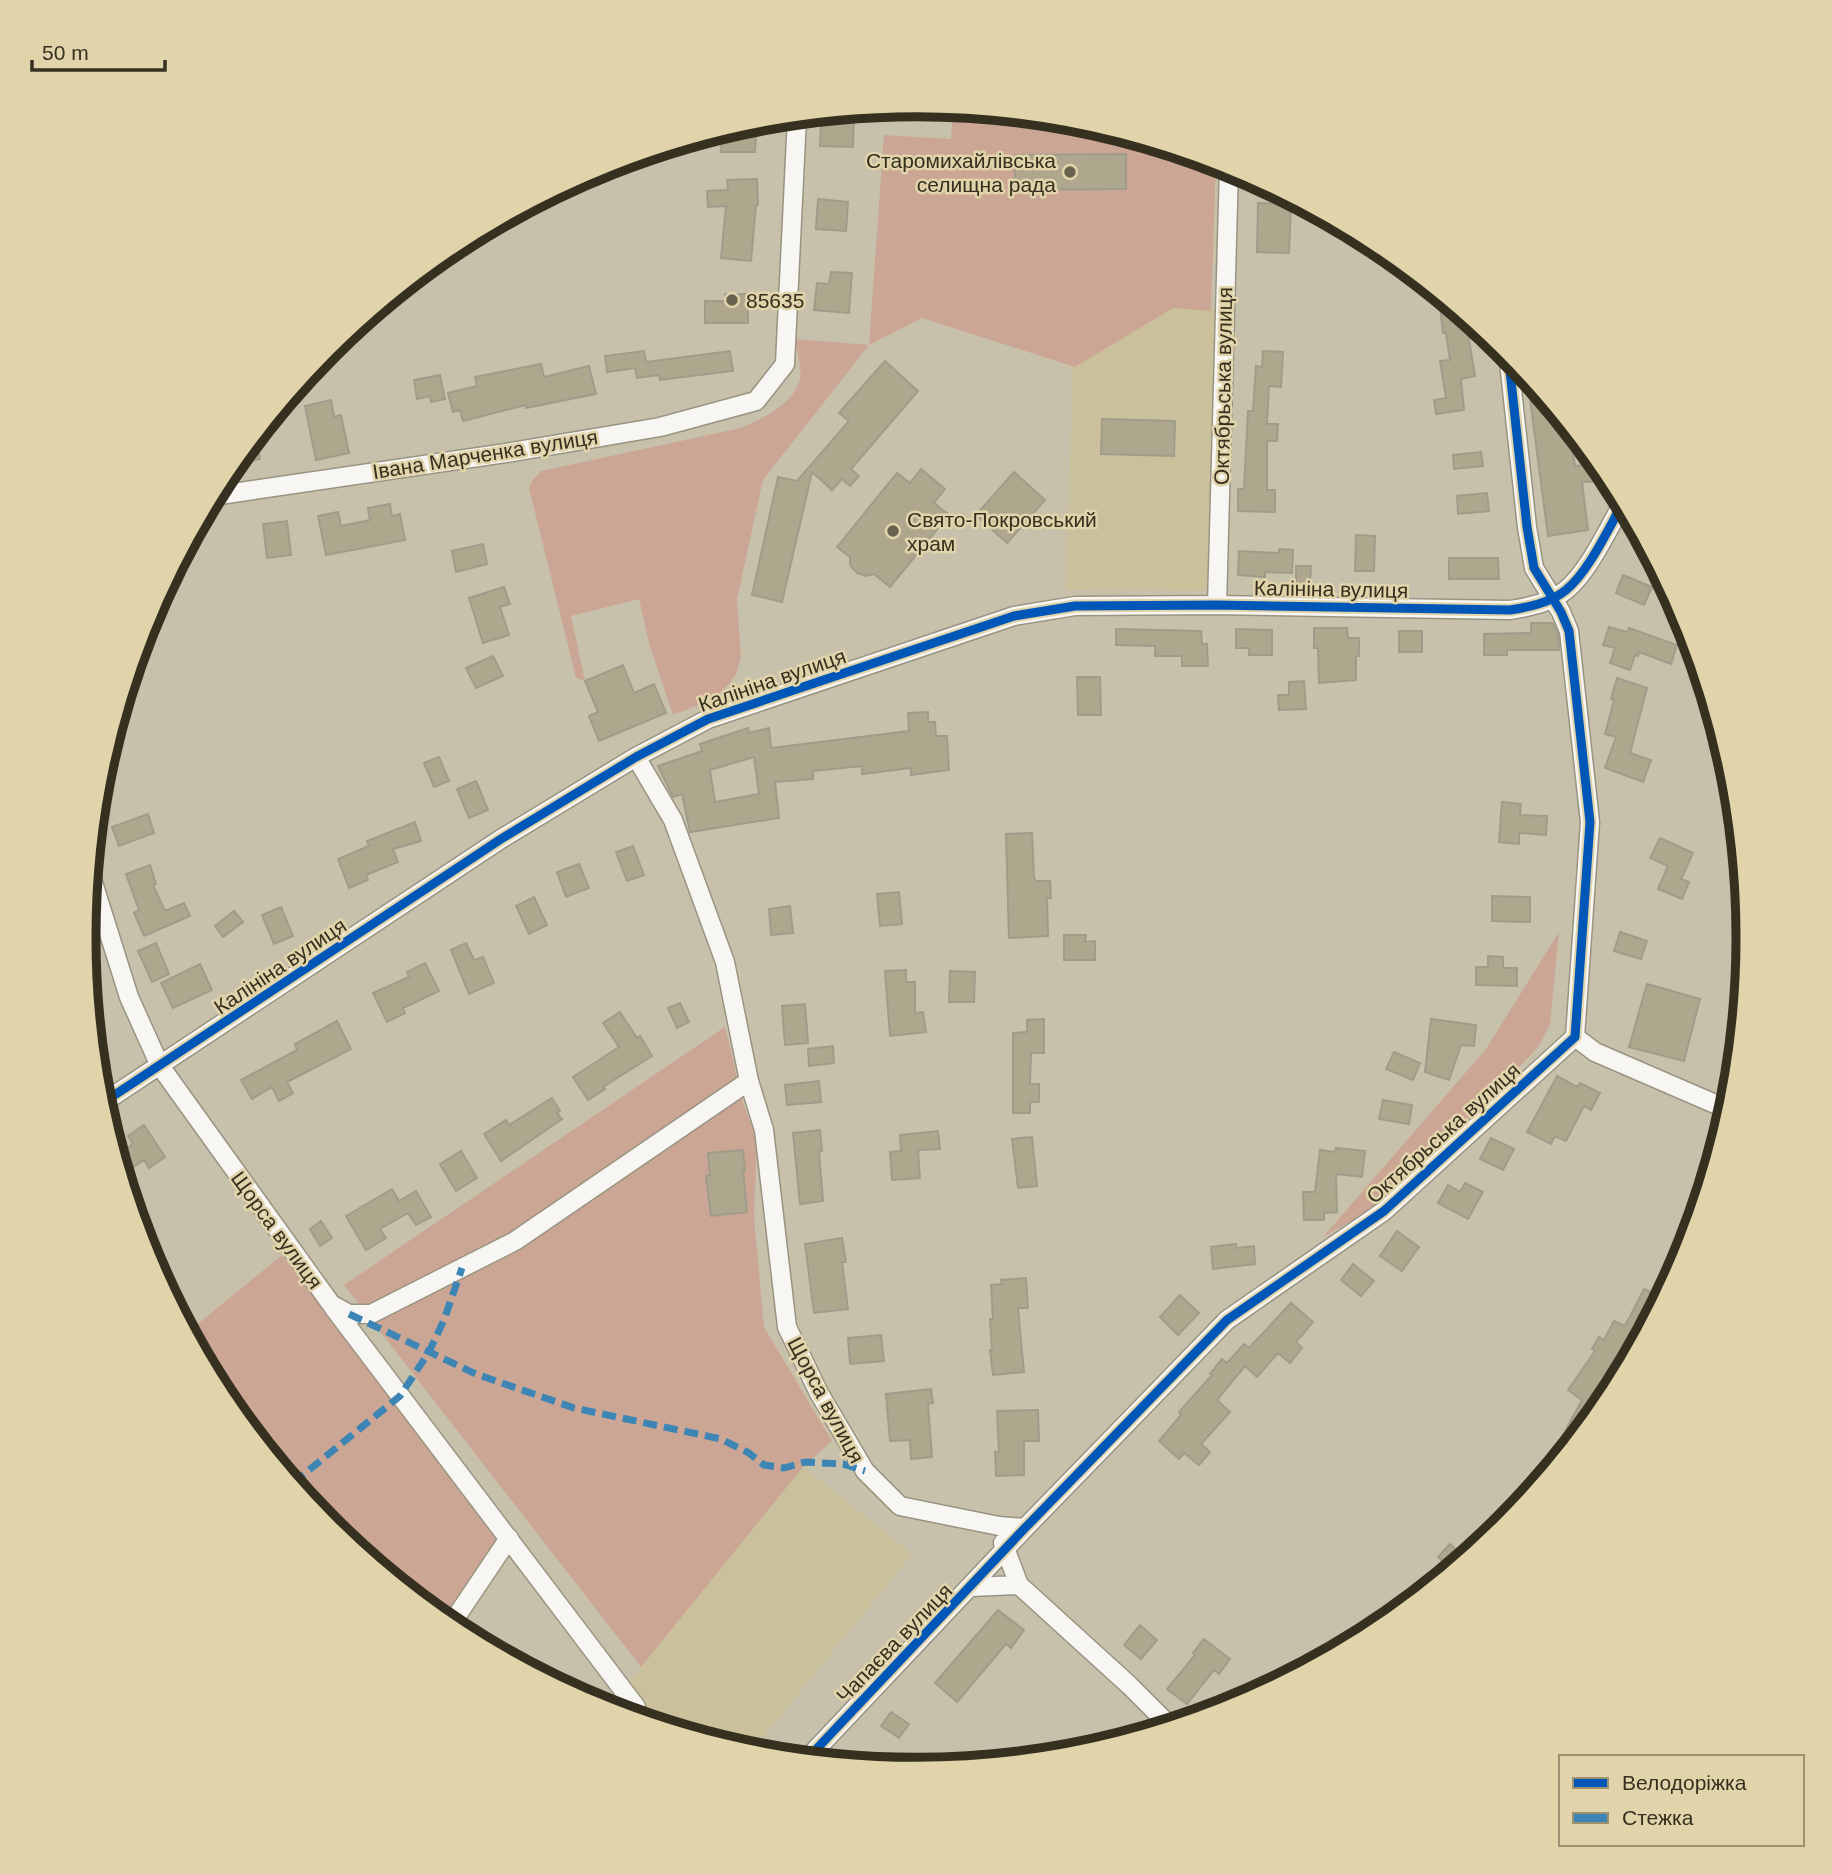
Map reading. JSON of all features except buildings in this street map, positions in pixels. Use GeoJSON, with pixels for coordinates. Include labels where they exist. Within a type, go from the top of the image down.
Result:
{"type":"FeatureCollection","features":[{"type":"Feature","properties":{"kind":"street","name":"Івана Марченка вулиця"},"geometry":{"type":"LineString","coordinates":[[227,494],[660,427],[756,401],[785,364],[797,126]]}},
{"type":"Feature","properties":{"kind":"street","name":"Октябрьська вулиця"},"geometry":{"type":"LineString","coordinates":[[1217,605],[1229,179]]}},
{"type":"Feature","properties":{"kind":"street"},"geometry":{"type":"LineString","coordinates":[[1510,373],[1534,568],[1553,597],[1569,631],[1590,822],[1575,1037],[1595,1052],[1718,1105]]}},
{"type":"Feature","properties":{"kind":"street"},"geometry":{"type":"LineString","coordinates":[[1553,597],[1566,590],[1583,570],[1617,513]]}},
{"type":"Feature","properties":{"kind":"street","name":"Калініна вулиця"},"geometry":{"type":"LineString","coordinates":[[112,1097],[501,839],[636,757],[708,719],[1014,616],[1075,606],[1217,605],[1510,610],[1535,607],[1553,597]]}},
{"type":"Feature","properties":{"kind":"street","name":"Щорса вулиця"},"geometry":{"type":"LineString","coordinates":[[636,757],[673,820],[725,962],[749,1081],[764,1130],[787,1327],[819,1393],[865,1471],[900,1506],[999,1526],[1025,1528]]}},
{"type":"Feature","properties":{"kind":"street","name":"Щорса вулиця"},"geometry":{"type":"LineString","coordinates":[[98,896],[130,997],[160,1066],[331,1304],[349,1314],[371,1314],[515,1241],[749,1081]]}},
{"type":"Feature","properties":{"kind":"street","name":"Октябрьська вулиця"},"geometry":{"type":"LineString","coordinates":[[1005,1551],[1227,1320],[1384,1211],[1575,1037]]}},
{"type":"Feature","properties":{"kind":"street"},"geometry":{"type":"LineString","coordinates":[[331,1304],[636,1707]]}},
{"type":"Feature","properties":{"kind":"street"},"geometry":{"type":"LineString","coordinates":[[999,1526],[1005,1551],[1019,1585],[1162,1718]]}},
{"type":"Feature","properties":{"kind":"street"},"geometry":{"type":"LineString","coordinates":[[457,1616],[509,1538]]}},
{"type":"Feature","properties":{"kind":"street","name":"Чапаєва вулиця"},"geometry":{"type":"LineString","coordinates":[[815,1751],[1005,1551]]}},
{"type":"Feature","properties":{"kind":"street"},"geometry":{"type":"LineString","coordinates":[[971,1587],[1019,1585]]}},
{"type":"Feature","properties":{"kind":"shaded area"},"geometry":{"type":"Polygon","coordinates":[[[952,118],[1023,124],[1128,145],[1216,175],[1211,311],[1173,308],[1075,367],[922,318],[869,345],[884,135],[951,139],[952,118]]]}},
{"type":"Feature","properties":{"kind":"shaded area"},"geometry":{"type":"Polygon","coordinates":[[[1173,308],[1215,310],[1213,591],[1066,590],[1073,366],[1173,308]]]}},
{"type":"Feature","properties":{"kind":"shaded area"},"geometry":{"type":"Polygon","coordinates":[[[795,339],[869,345],[763,480],[737,599],[741,657],[736,674],[728,685],[713,699],[673,715],[649,643],[639,599],[571,616],[585,681],[576,678],[529,488],[532,481],[541,471],[741,428],[768,415],[791,396],[800,379],[795,339]]]}},
{"type":"Feature","properties":{"kind":"shaded area"},"geometry":{"type":"Polygon","coordinates":[[[1559,932],[1550,1025],[1538,1047],[1491,1097],[1377,1206],[1323,1237],[1486,1049],[1559,932]]]}},
{"type":"Feature","properties":{"kind":"shaded area"},"geometry":{"type":"Polygon","coordinates":[[[725,1027],[744,1106],[757,1138],[754,1217],[764,1327],[832,1441],[803,1467],[641,1667],[344,1285],[725,1027]]]}},
{"type":"Feature","properties":{"kind":"shaded area"},"geometry":{"type":"Polygon","coordinates":[[[282,1255],[499,1539],[449,1611],[376,1553],[336,1517],[300,1477],[234,1392],[195,1326],[282,1255]]]}},
{"type":"Feature","properties":{"kind":"shaded area"},"geometry":{"type":"Polygon","coordinates":[[[803,1467],[912,1554],[759,1742],[704,1729],[615,1699],[803,1467]]]}},
{"type":"Feature","properties":{"kind":"marked path"},"geometry":{"type":"LineString","coordinates":[[300,1477],[400,1396],[429,1352],[444,1320],[462,1268]]}},
{"type":"Feature","properties":{"kind":"marked path"},"geometry":{"type":"LineString","coordinates":[[349,1314],[476,1374],[574,1408],[721,1439],[749,1453],[764,1465],[784,1468],[805,1462],[843,1464],[865,1471]]}},
{"type":"Feature","properties":{"kind":"cycle path"},"geometry":{"type":"LineString","coordinates":[[815,1751],[1025,1528],[1227,1320],[1384,1211],[1575,1037],[1590,822],[1569,631],[1561,612],[1534,568],[1510,373]]}},
{"type":"Feature","properties":{"kind":"cycle path"},"geometry":{"type":"LineString","coordinates":[[112,1097],[501,839],[636,757],[708,719],[1014,616],[1075,606],[1217,605],[1510,610],[1532,606],[1553,598],[1574,582],[1598,549],[1617,513]]}},
{"type":"Feature","properties":{"kind":"place","name":"Старомихайлівська селищна рада"},"geometry":{"type":"Point","coordinates":[1070,172]}},
{"type":"Feature","properties":{"kind":"place","name":"85635"},"geometry":{"type":"Point","coordinates":[732,300]}},
{"type":"Feature","properties":{"kind":"place","name":"Свято-Покровський храм"},"geometry":{"type":"Point","coordinates":[893,531]}}]}
